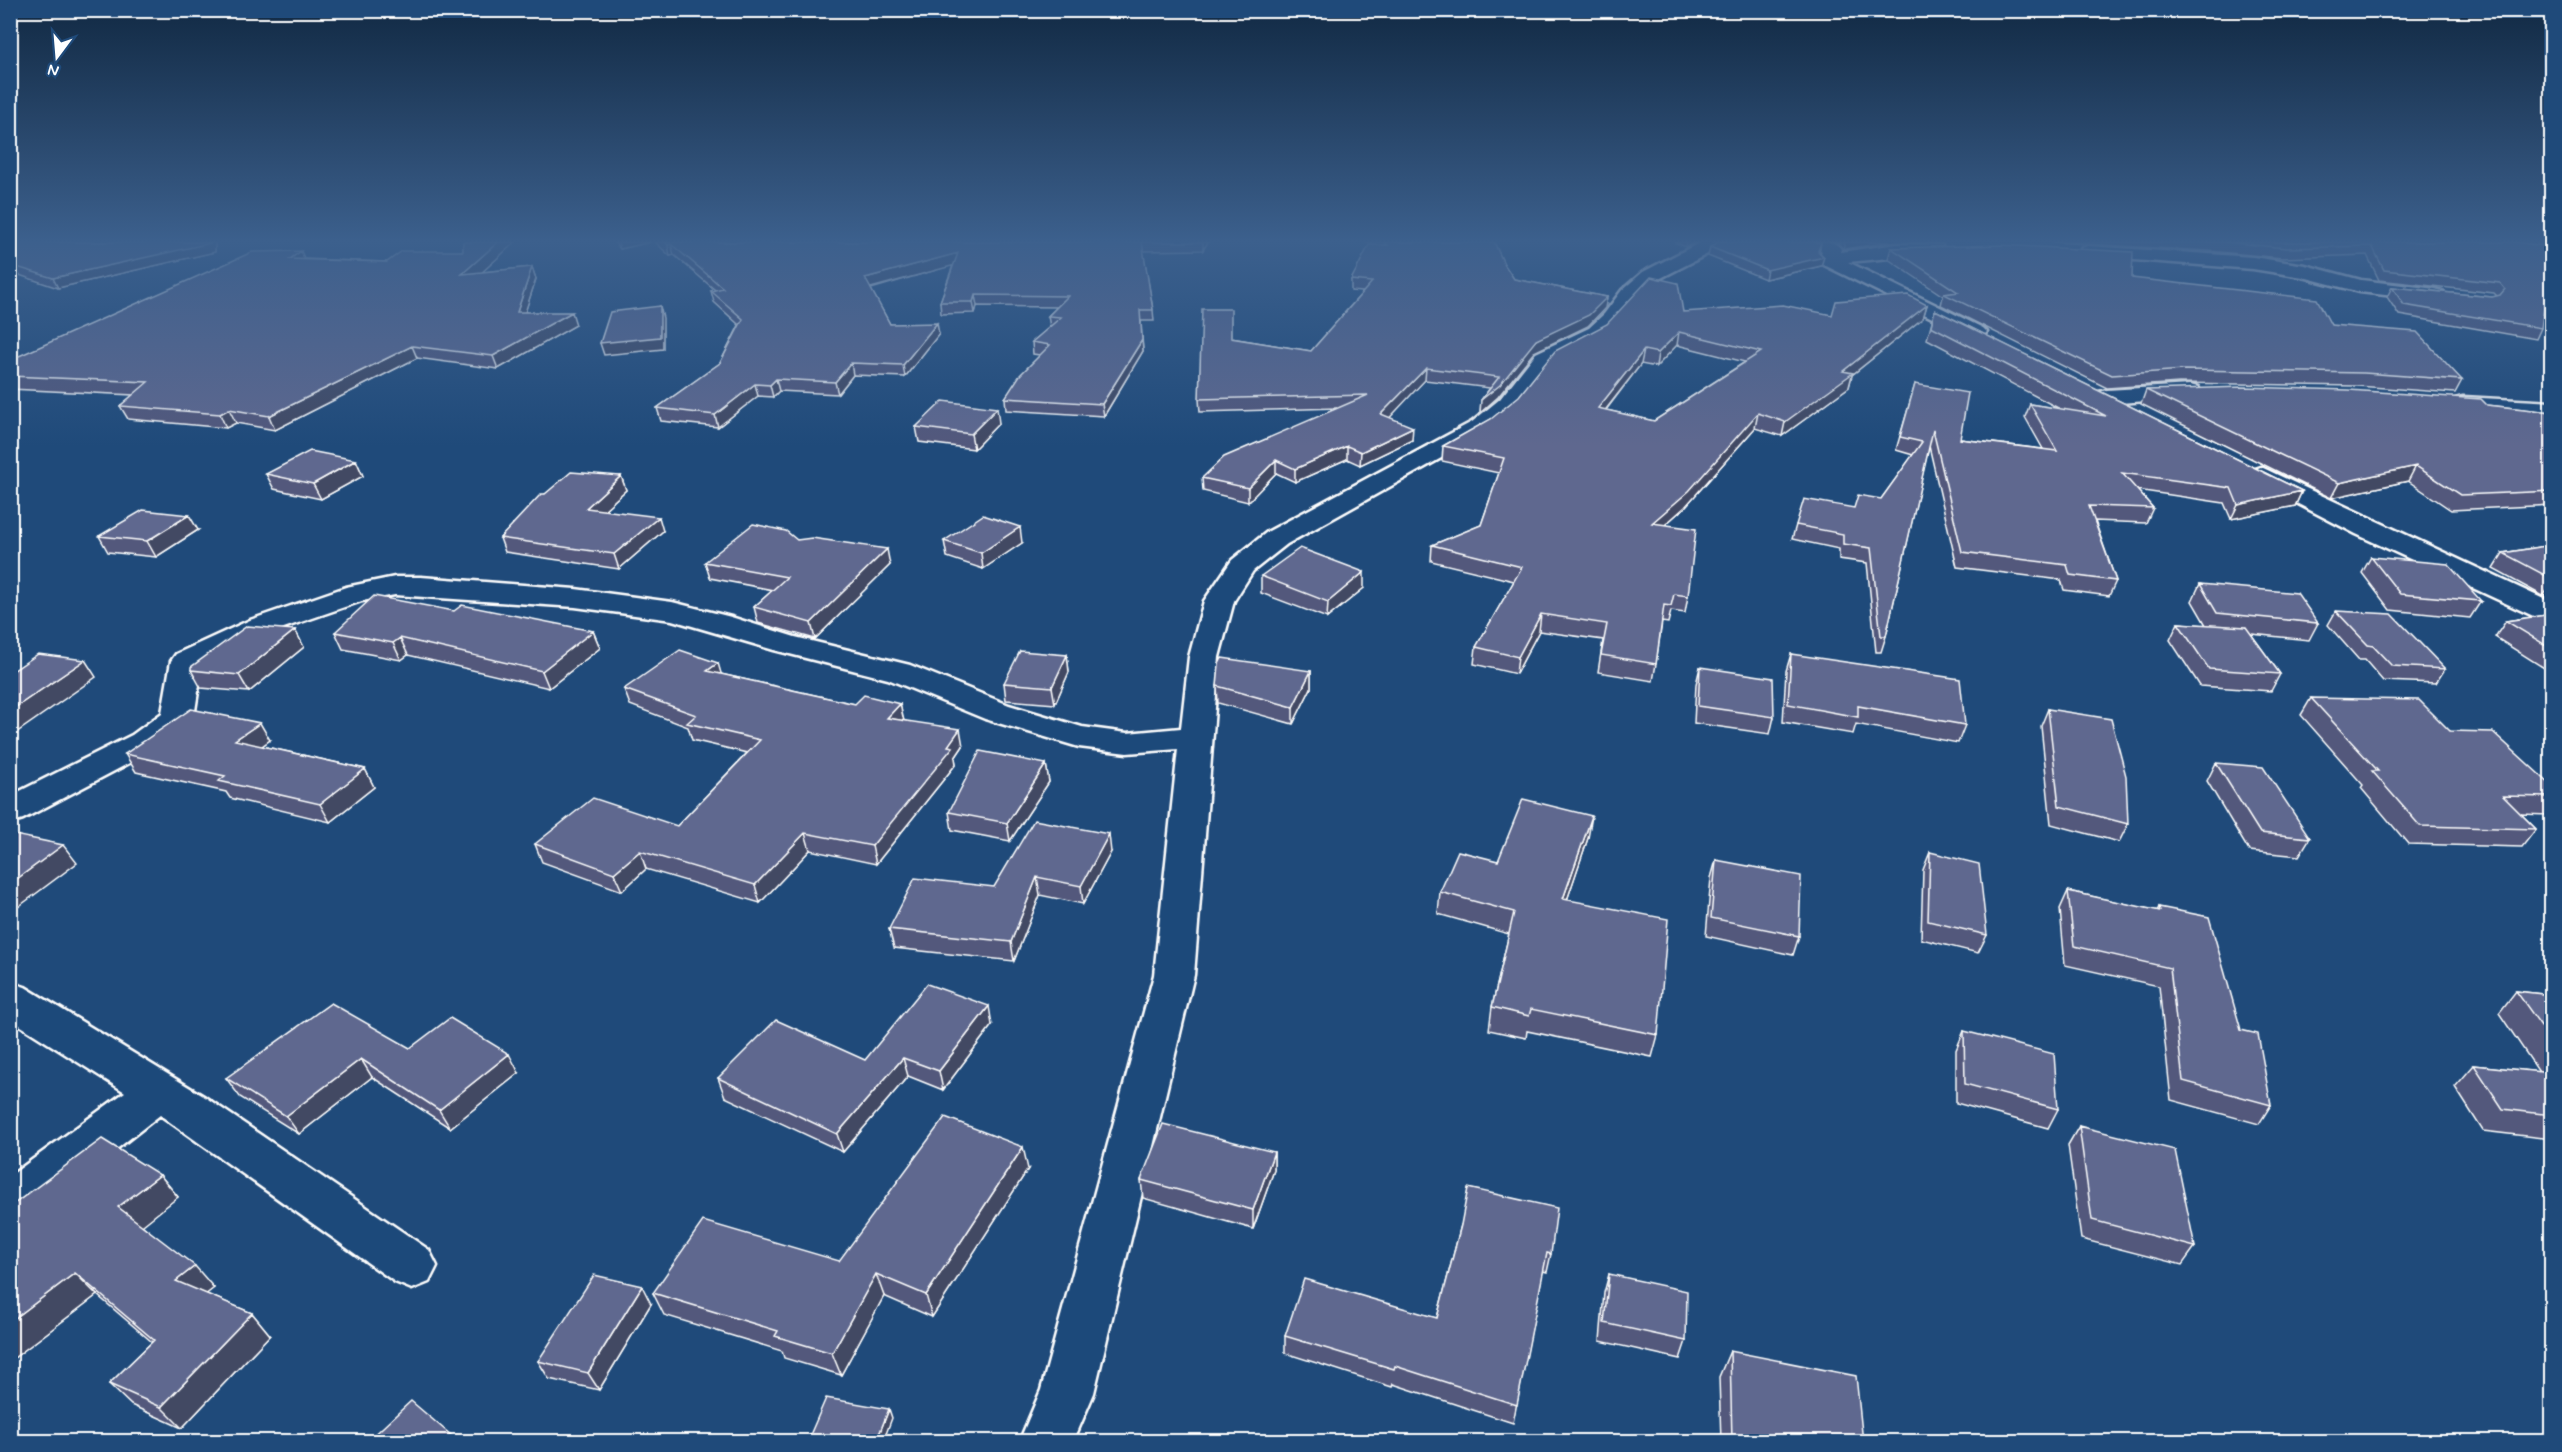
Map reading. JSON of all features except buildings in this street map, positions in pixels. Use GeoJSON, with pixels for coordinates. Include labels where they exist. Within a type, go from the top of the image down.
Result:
{"type":"FeatureCollection","features":[{"type":"Feature","properties":{"kind":"street"},"geometry":{"type":"LineString","coordinates":[[1046,1442],[1067,1393],[1174,975],[1204,657],[1219,601],[1242,567],[1277,538],[1480,427],[1508,404],[1544,358],[1596,332],[1617,310]]}},
{"type":"Feature","properties":{"kind":"street"},"geometry":{"type":"LineString","coordinates":[[1936,310],[1996,341]]}},
{"type":"Feature","properties":{"kind":"street"},"geometry":{"type":"LineString","coordinates":[[2148,418],[2097,392],[2210,393]]}},
{"type":"Feature","properties":{"kind":"street"},"geometry":{"type":"LineString","coordinates":[[2446,402],[2552,409]]}},
{"type":"Feature","properties":{"kind":"street"},"geometry":{"type":"LineString","coordinates":[[2242,465],[2366,528],[2552,614]]}},
{"type":"Feature","properties":{"kind":"street"},"geometry":{"type":"LineString","coordinates":[[10,811],[144,742],[178,717],[188,661],[261,626],[356,593],[395,586],[575,598],[672,611],[720,623],[785,644],[899,672],[997,712],[1079,737],[1127,743],[1156,742],[1197,735]]}},
{"type":"Feature","properties":{"kind":"street"},"geometry":{"type":"LineString","coordinates":[[10,998],[159,1091],[412,1266]]}},
{"type":"Feature","properties":{"kind":"street"},"geometry":{"type":"LineString","coordinates":[[10,1204],[159,1091]]}}]}
